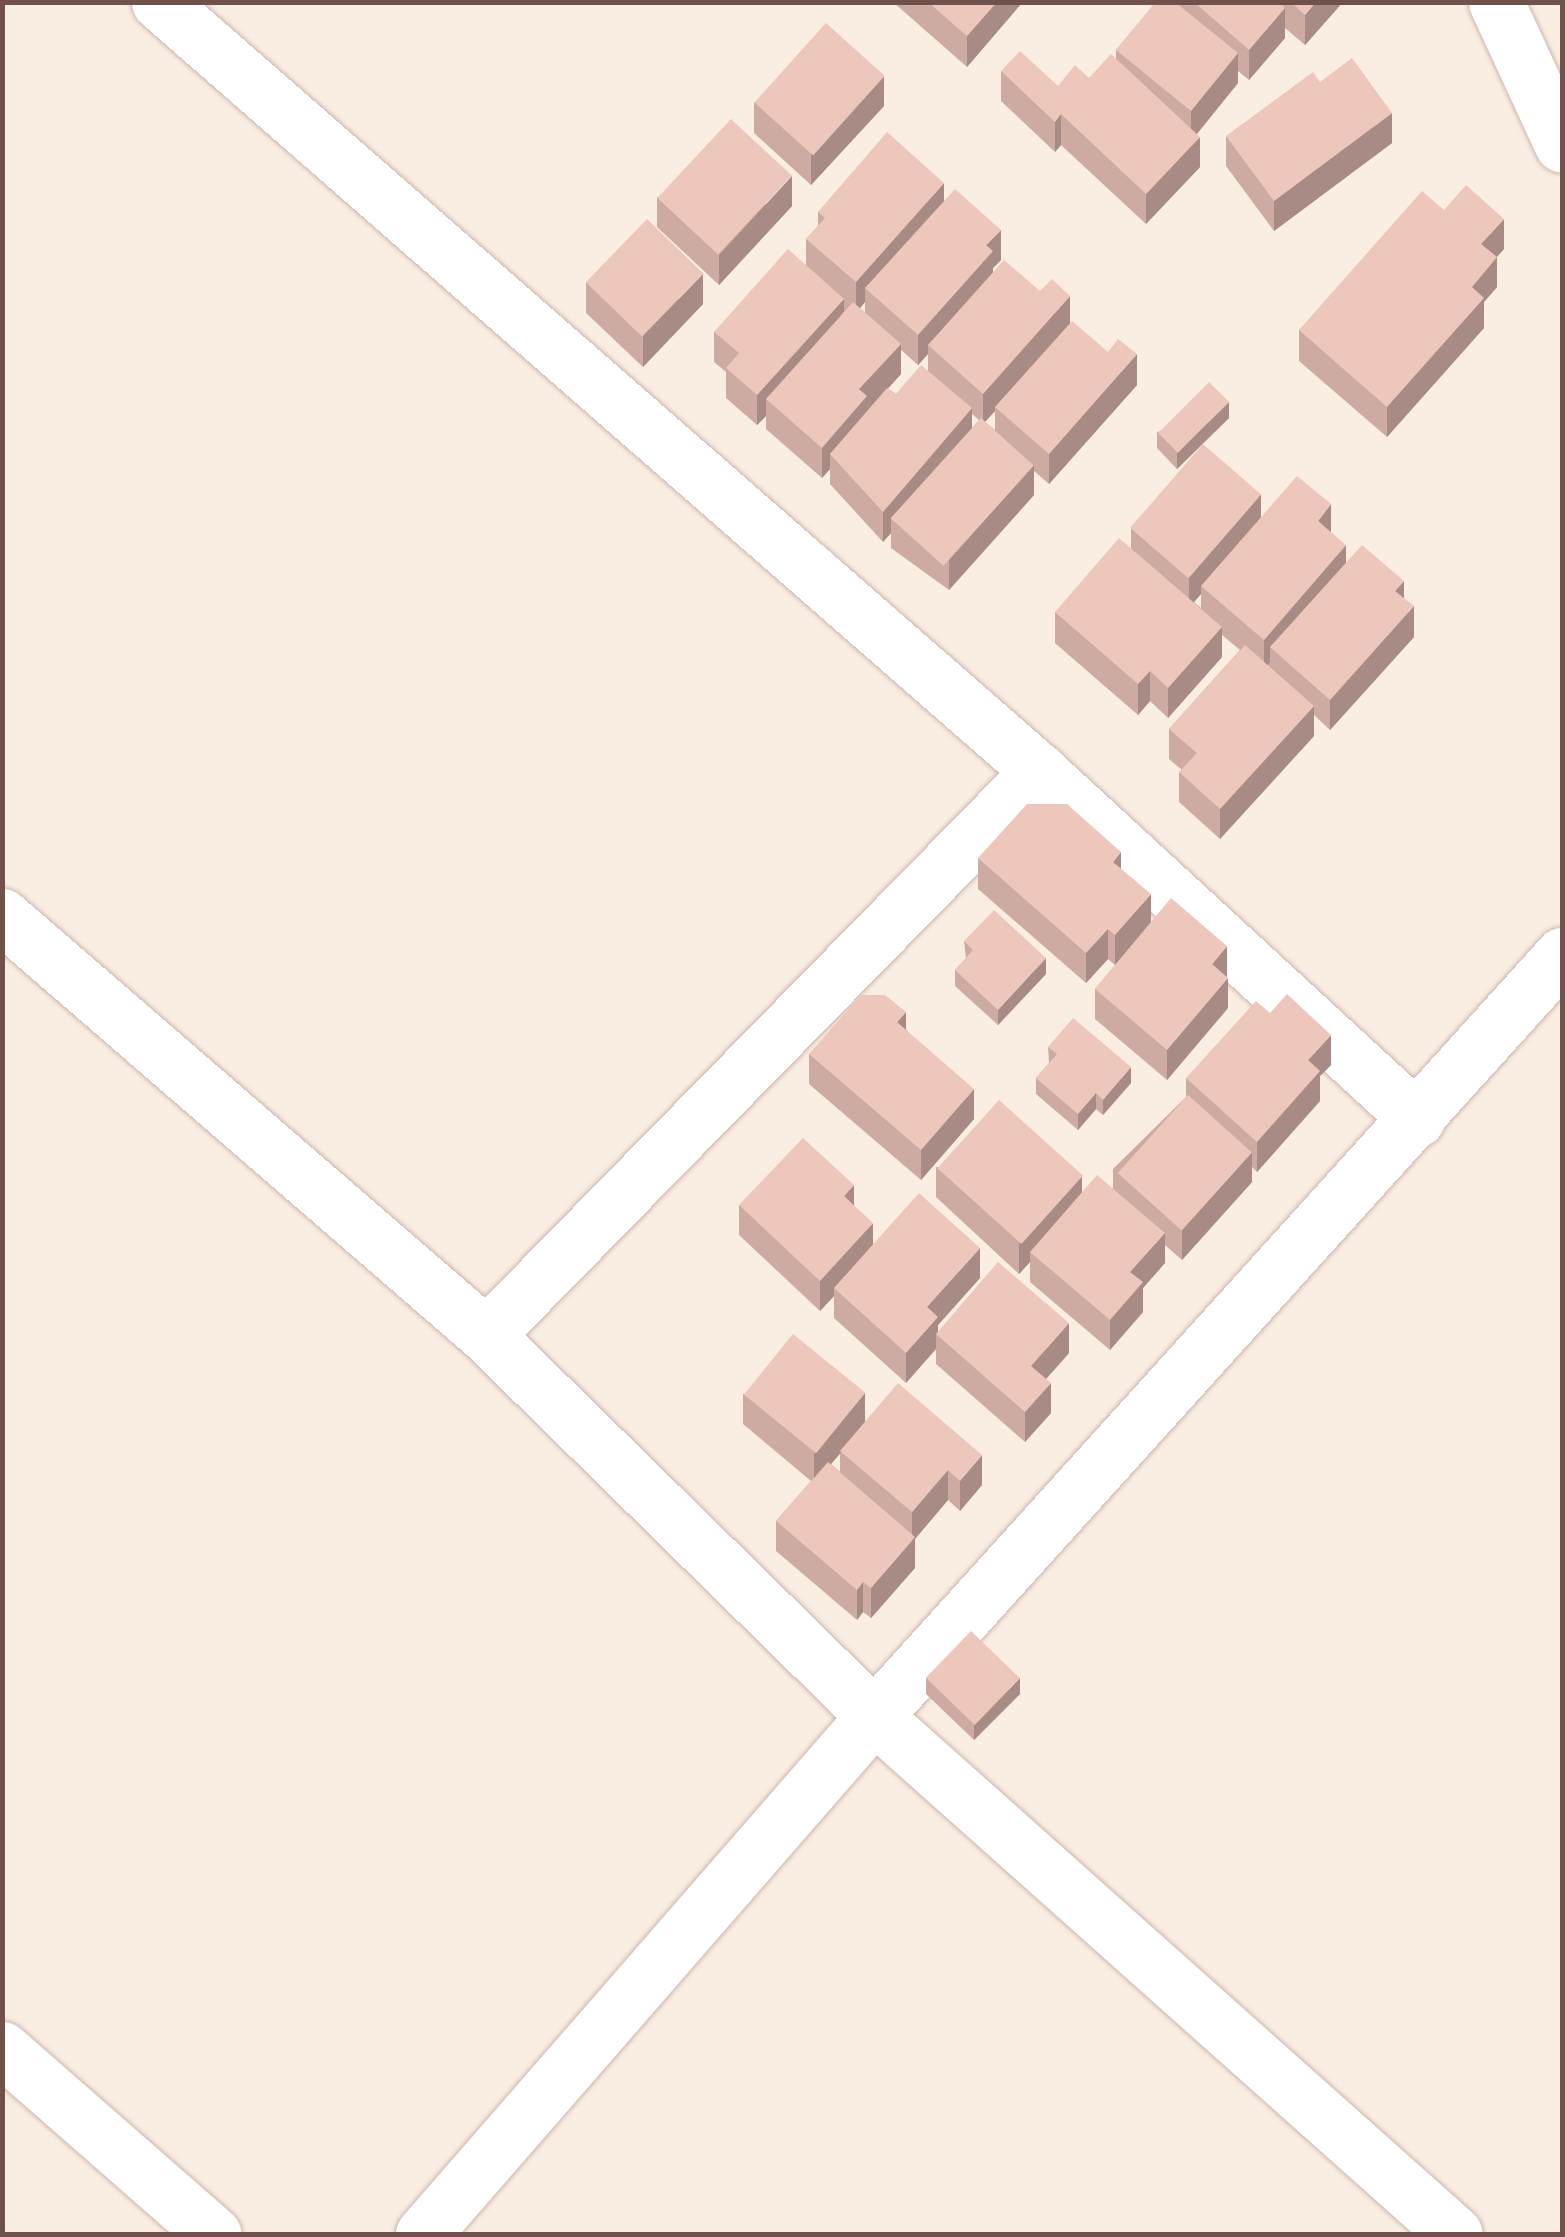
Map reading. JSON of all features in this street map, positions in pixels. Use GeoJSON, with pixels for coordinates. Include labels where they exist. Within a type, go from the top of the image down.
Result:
{"type":"FeatureCollection","features":[{"type":"Feature","properties":{"kind":"street"},"geometry":{"type":"LineString","coordinates":[[159,2],[1039,771],[1417,1119]]}},
{"type":"Feature","properties":{"kind":"street"},"geometry":{"type":"LineString","coordinates":[[1496,2],[1562,145]]}},
{"type":"Feature","properties":{"kind":"street"},"geometry":{"type":"LineString","coordinates":[[486,1335],[1039,771]]}},
{"type":"Feature","properties":{"kind":"street"},"geometry":{"type":"LineString","coordinates":[[2,916],[486,1335],[874,1716],[1455,2234]]}},
{"type":"Feature","properties":{"kind":"street"},"geometry":{"type":"LineString","coordinates":[[423,2234],[874,1716],[1562,955]]}},
{"type":"Feature","properties":{"kind":"street"},"geometry":{"type":"LineString","coordinates":[[2,2049],[213,2234]]}},
{"type":"Feature","properties":{"kind":"building"},"geometry":{"type":"Polygon","coordinates":[[[928,2],[997,2],[967,36],[928,2]]]}},
{"type":"Feature","properties":{"kind":"building"},"geometry":{"type":"Polygon","coordinates":[[[1156,2],[1175,2],[1238,53],[1191,111],[1116,50],[1156,2]]]}},
{"type":"Feature","properties":{"kind":"building"},"geometry":{"type":"Polygon","coordinates":[[[1194,2],[1279,2],[1285,8],[1249,50],[1194,2]]]}},
{"type":"Feature","properties":{"kind":"building"},"geometry":{"type":"Polygon","coordinates":[[[1291,2],[1316,2],[1305,15],[1291,2]]]}},
{"type":"Feature","properties":{"kind":"building"},"geometry":{"type":"Polygon","coordinates":[[[826,23],[885,76],[813,155],[754,103],[826,23]]]}},
{"type":"Feature","properties":{"kind":"building"},"geometry":{"type":"Polygon","coordinates":[[[1020,51],[1058,86],[1075,65],[1089,78],[1111,54],[1200,137],[1146,194],[1061,114],[1055,122],[1001,71],[1020,51]]]}},
{"type":"Feature","properties":{"kind":"building"},"geometry":{"type":"Polygon","coordinates":[[[1352,58],[1392,113],[1274,201],[1226,136],[1313,72],[1320,82],[1352,58]]]}},
{"type":"Feature","properties":{"kind":"building"},"geometry":{"type":"Polygon","coordinates":[[[731,119],[792,176],[718,255],[657,198],[731,119]]]}},
{"type":"Feature","properties":{"kind":"building"},"geometry":{"type":"Polygon","coordinates":[[[887,132],[944,183],[856,282],[806,239],[825,218],[818,212],[887,132]]]}},
{"type":"Feature","properties":{"kind":"building"},"geometry":{"type":"Polygon","coordinates":[[[1466,185],[1504,219],[1481,244],[1497,257],[1472,287],[1484,298],[1387,407],[1299,330],[1422,191],[1444,210],[1466,185]]]}},
{"type":"Feature","properties":{"kind":"building"},"geometry":{"type":"Polygon","coordinates":[[[955,189],[1001,230],[986,245],[993,251],[918,335],[865,288],[955,189]]]}},
{"type":"Feature","properties":{"kind":"building"},"geometry":{"type":"Polygon","coordinates":[[[647,219],[703,273],[642,336],[586,282],[647,219]]]}},
{"type":"Feature","properties":{"kind":"building"},"geometry":{"type":"Polygon","coordinates":[[[788,249],[844,299],[757,395],[726,368],[739,353],[714,332],[788,249]]]}},
{"type":"Feature","properties":{"kind":"building"},"geometry":{"type":"Polygon","coordinates":[[[1004,260],[1040,291],[1052,279],[1070,296],[983,394],[928,345],[1004,260]]]}},
{"type":"Feature","properties":{"kind":"building"},"geometry":{"type":"Polygon","coordinates":[[[853,302],[901,344],[859,389],[867,396],[822,448],[766,399],[853,302]]]}},
{"type":"Feature","properties":{"kind":"building"},"geometry":{"type":"Polygon","coordinates":[[[1072,321],[1108,352],[1118,339],[1137,354],[1049,454],[995,407],[1072,321]]]}},
{"type":"Feature","properties":{"kind":"building"},"geometry":{"type":"Polygon","coordinates":[[[921,365],[972,408],[883,512],[830,454],[887,388],[896,394],[921,365]]]}},
{"type":"Feature","properties":{"kind":"building"},"geometry":{"type":"Polygon","coordinates":[[[1209,382],[1229,402],[1178,453],[1158,433],[1209,382]]]}},
{"type":"Feature","properties":{"kind":"building"},"geometry":{"type":"Polygon","coordinates":[[[981,418],[1034,466],[943,566],[891,518],[981,418]]]}},
{"type":"Feature","properties":{"kind":"building"},"geometry":{"type":"Polygon","coordinates":[[[1203,444],[1261,495],[1188,578],[1130,528],[1203,444]]]}},
{"type":"Feature","properties":{"kind":"building"},"geometry":{"type":"Polygon","coordinates":[[[1297,476],[1331,504],[1318,521],[1346,545],[1264,640],[1201,586],[1297,476]]]}},
{"type":"Feature","properties":{"kind":"building"},"geometry":{"type":"Polygon","coordinates":[[[1119,538],[1222,627],[1168,688],[1150,671],[1138,684],[1055,612],[1119,538]]]}},
{"type":"Feature","properties":{"kind":"building"},"geometry":{"type":"Polygon","coordinates":[[[1362,545],[1404,581],[1395,591],[1414,606],[1330,700],[1270,647],[1362,545]]]}},
{"type":"Feature","properties":{"kind":"building"},"geometry":{"type":"Polygon","coordinates":[[[1245,645],[1314,706],[1220,809],[1179,772],[1197,753],[1169,729],[1245,645]]]}},
{"type":"Feature","properties":{"kind":"building"},"geometry":{"type":"Polygon","coordinates":[[[1027,804],[1067,804],[1121,852],[1113,862],[1151,894],[1115,935],[1108,929],[1086,953],[978,858],[1027,804]]]}},
{"type":"Feature","properties":{"kind":"building"},"geometry":{"type":"Polygon","coordinates":[[[1171,898],[1227,946],[1212,964],[1228,978],[1167,1050],[1095,989],[1171,898]]]}},
{"type":"Feature","properties":{"kind":"building"},"geometry":{"type":"Polygon","coordinates":[[[994,910],[1046,958],[998,1010],[955,970],[973,950],[964,941],[994,910]]]}},
{"type":"Feature","properties":{"kind":"building"},"geometry":{"type":"Polygon","coordinates":[[[1287,994],[1331,1035],[1308,1060],[1320,1071],[1257,1142],[1186,1078],[1256,1001],[1270,1013],[1287,994]]]}},
{"type":"Feature","properties":{"kind":"building"},"geometry":{"type":"Polygon","coordinates":[[[861,995],[885,995],[906,1012],[897,1022],[974,1089],[921,1150],[809,1054],[861,995]]]}},
{"type":"Feature","properties":{"kind":"building"},"geometry":{"type":"Polygon","coordinates":[[[1073,1018],[1131,1067],[1103,1100],[1096,1093],[1078,1114],[1036,1078],[1057,1054],[1048,1047],[1073,1018]]]}},
{"type":"Feature","properties":{"kind":"building"},"geometry":{"type":"Polygon","coordinates":[[[1188,1095],[1252,1153],[1182,1231],[1118,1173],[1188,1095]]]}},
{"type":"Feature","properties":{"kind":"building"},"geometry":{"type":"Polygon","coordinates":[[[999,1100],[1083,1176],[1021,1244],[937,1168],[999,1100]]]}},
{"type":"Feature","properties":{"kind":"building"},"geometry":{"type":"Polygon","coordinates":[[[803,1138],[854,1185],[844,1196],[873,1223],[820,1281],[739,1205],[803,1138]]]}},
{"type":"Feature","properties":{"kind":"building"},"geometry":{"type":"Polygon","coordinates":[[[1097,1175],[1165,1233],[1130,1272],[1143,1282],[1110,1320],[1030,1252],[1097,1175]]]}},
{"type":"Feature","properties":{"kind":"building"},"geometry":{"type":"Polygon","coordinates":[[[919,1193],[980,1248],[927,1307],[938,1317],[906,1353],[834,1288],[919,1193]]]}},
{"type":"Feature","properties":{"kind":"building"},"geometry":{"type":"Polygon","coordinates":[[[998,1262],[1069,1323],[1031,1366],[1051,1383],[1025,1412],[936,1334],[998,1262]]]}},
{"type":"Feature","properties":{"kind":"building"},"geometry":{"type":"Polygon","coordinates":[[[793,1334],[865,1393],[816,1453],[744,1395],[793,1334]]]}},
{"type":"Feature","properties":{"kind":"building"},"geometry":{"type":"Polygon","coordinates":[[[898,1383],[982,1455],[960,1481],[948,1470],[912,1512],[840,1451],[898,1383]]]}},
{"type":"Feature","properties":{"kind":"building"},"geometry":{"type":"Polygon","coordinates":[[[828,1462],[915,1537],[871,1588],[863,1582],[857,1590],[776,1521],[828,1462]]]}},
{"type":"Feature","properties":{"kind":"building"},"geometry":{"type":"Polygon","coordinates":[[[971,1631],[1020,1678],[975,1725],[926,1678],[971,1631]]]}}]}
